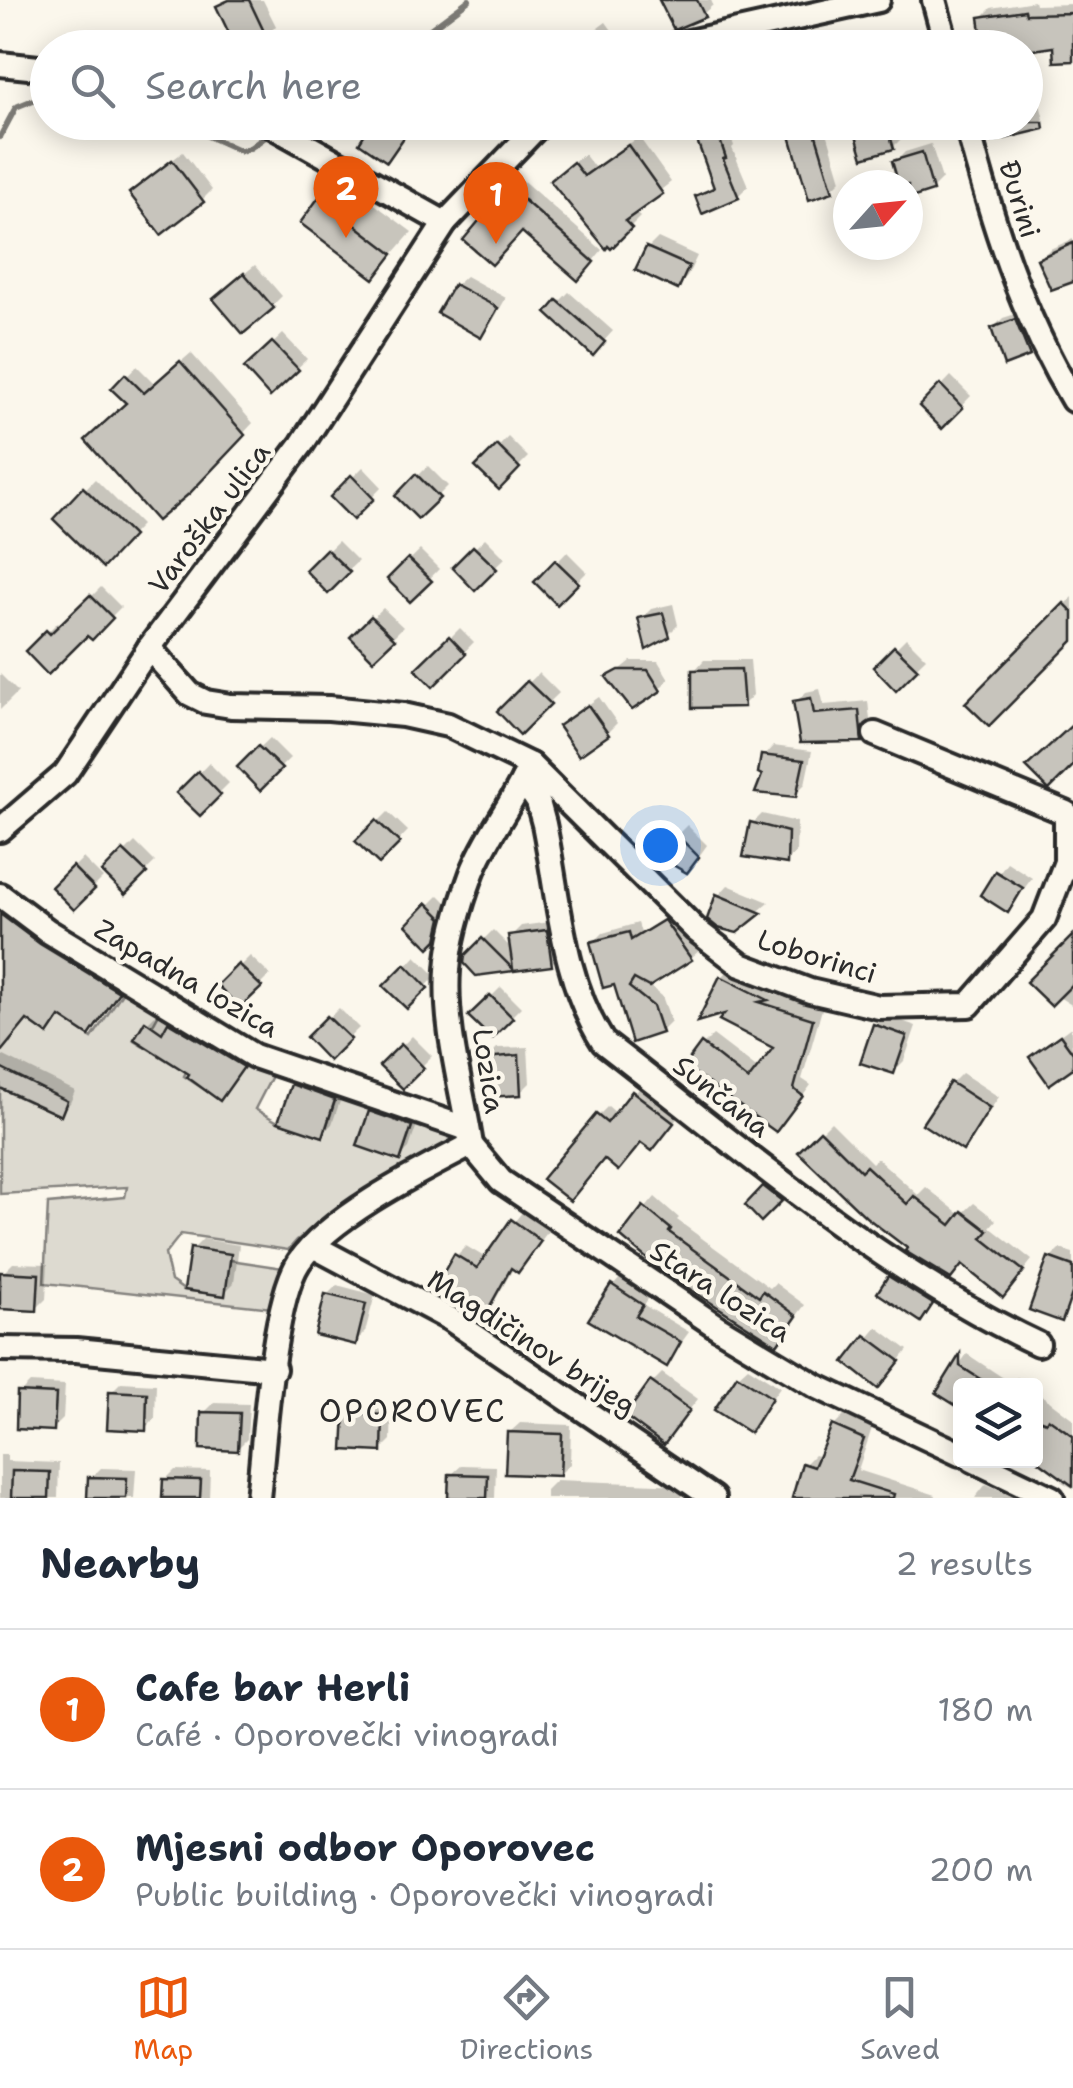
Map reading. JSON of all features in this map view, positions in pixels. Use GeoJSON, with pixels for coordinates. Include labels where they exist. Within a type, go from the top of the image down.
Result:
{"type":"FeatureCollection","features":[{"type":"Feature","properties":{"kind":"street"},"geometry":{"type":"LineString","coordinates":[[743,30],[878,0]]}},
{"type":"Feature","properties":{"kind":"street"},"geometry":{"type":"LineString","coordinates":[[934,0],[942,30]]}},
{"type":"Feature","properties":{"kind":"street"},"geometry":{"type":"LineString","coordinates":[[0,64],[30,67]]}},
{"type":"Feature","properties":{"kind":"street"},"geometry":{"type":"LineString","coordinates":[[298,140],[445,223]]}},
{"type":"Feature","properties":{"kind":"street","name":"Varoška ulica"},"geometry":{"type":"LineString","coordinates":[[0,830],[64,774],[149,648],[302,444],[445,223],[525,140]]}},
{"type":"Feature","properties":{"kind":"street","name":"Đurini"},"geometry":{"type":"LineString","coordinates":[[971,140],[992,222],[1039,340],[1073,400]]}},
{"type":"Feature","properties":{"kind":"street","name":"Loborinci"},"geometry":{"type":"LineString","coordinates":[[149,648],[190,694],[206,702],[404,715],[448,725],[526,773],[696,930],[741,966],[810,991],[879,1007],[969,1005],[1044,919],[1066,862],[1066,812],[875,734]]}},
{"type":"Feature","properties":{"kind":"street","name":"Lozica"},"geometry":{"type":"LineString","coordinates":[[258,1498],[284,1302],[298,1263],[342,1219],[470,1137],[449,1016],[448,968],[459,913],[473,871],[526,773]]}},
{"type":"Feature","properties":{"kind":"street","name":"Sunčana"},"geometry":{"type":"LineString","coordinates":[[526,773],[544,824],[574,984],[586,1015],[603,1042],[818,1208],[975,1314],[1038,1344]]}},
{"type":"Feature","properties":{"kind":"street","name":"Zapadna lozica"},"geometry":{"type":"LineString","coordinates":[[0,895],[48,932],[254,1056],[470,1137]]}},
{"type":"Feature","properties":{"kind":"street","name":"Stara lozica"},"geometry":{"type":"LineString","coordinates":[[470,1137],[502,1181],[719,1328],[816,1386],[953,1451]]}},
{"type":"Feature","properties":{"kind":"street","name":"Magdičinov brijeg"},"geometry":{"type":"LineString","coordinates":[[313,1246],[450,1319],[713,1498]]}},
{"type":"Feature","properties":{"kind":"street"},"geometry":{"type":"LineString","coordinates":[[0,1349],[76,1350],[274,1369]]}},
{"type":"Feature","properties":{"kind":"street"},"geometry":{"type":"LineString","coordinates":[[990,1468],[1052,1498]]}},
{"type":"Feature","properties":{"kind":"shaded area"},"geometry":{"type":"Polygon","coordinates":[[[0,976],[92,1038],[125,988],[161,1010],[152,1026],[144,1022],[134,1040],[186,1072],[184,1076],[220,1100],[244,1066],[273,1074],[255,1109],[278,1122],[323,1137],[338,1092],[372,1103],[357,1145],[400,1161],[415,1118],[454,1132],[451,1141],[367,1191],[288,1250],[181,1234],[165,1254],[171,1281],[184,1290],[224,1295],[230,1260],[283,1268],[272,1308],[44,1283],[48,1204],[125,1197],[127,1187],[0,1194],[0,1088],[30,1102],[0,1068],[0,1041],[10,1042],[23,1017],[48,1034],[57,1021],[0,981],[0,976]]]}},
{"type":"Feature","properties":{"kind":"building"},"geometry":{"type":"Polygon","coordinates":[[[229,0],[249,0],[263,30],[227,30],[216,6],[229,0]]]}},
{"type":"Feature","properties":{"kind":"building"},"geometry":{"type":"Polygon","coordinates":[[[659,0],[697,0],[705,17],[674,30],[659,0]]]}},
{"type":"Feature","properties":{"kind":"building"},"geometry":{"type":"Polygon","coordinates":[[[1025,10],[1026,14],[1073,13],[1073,61],[1054,62],[1053,47],[1043,48],[1043,30],[981,30],[979,17],[1025,10]]]}},
{"type":"Feature","properties":{"kind":"building"},"geometry":{"type":"Polygon","coordinates":[[[361,140],[402,140],[387,162],[359,143],[361,140]]]}},
{"type":"Feature","properties":{"kind":"building"},"geometry":{"type":"Polygon","coordinates":[[[697,140],[720,140],[726,158],[723,159],[739,198],[702,214],[695,196],[714,188],[697,140]]]}},
{"type":"Feature","properties":{"kind":"building"},"geometry":{"type":"Polygon","coordinates":[[[791,140],[817,140],[833,192],[809,200],[791,140]]]}},
{"type":"Feature","properties":{"kind":"building"},"geometry":{"type":"Polygon","coordinates":[[[858,140],[891,140],[894,149],[863,158],[858,140]]]}},
{"type":"Feature","properties":{"kind":"building"},"geometry":{"type":"Polygon","coordinates":[[[628,145],[663,194],[625,221],[632,228],[611,249],[606,249],[550,181],[573,162],[584,176],[628,145]]]}},
{"type":"Feature","properties":{"kind":"building"},"geometry":{"type":"Polygon","coordinates":[[[922,152],[933,191],[923,194],[923,170],[895,170],[892,161],[922,152]]]}},
{"type":"Feature","properties":{"kind":"building"},"geometry":{"type":"Polygon","coordinates":[[[172,160],[204,202],[161,235],[129,193],[172,160]]]}},
{"type":"Feature","properties":{"kind":"building"},"geometry":{"type":"Polygon","coordinates":[[[508,186],[594,262],[578,281],[522,232],[492,265],[463,240],[508,186]]]}},
{"type":"Feature","properties":{"kind":"building"},"geometry":{"type":"Polygon","coordinates":[[[319,197],[393,254],[374,279],[300,223],[319,197]]]}},
{"type":"Feature","properties":{"kind":"building"},"geometry":{"type":"Polygon","coordinates":[[[1073,243],[1073,282],[1051,290],[1037,259],[1073,243]]]}},
{"type":"Feature","properties":{"kind":"building"},"geometry":{"type":"Polygon","coordinates":[[[646,247],[689,266],[678,290],[635,270],[646,247]]]}},
{"type":"Feature","properties":{"kind":"building"},"geometry":{"type":"Polygon","coordinates":[[[244,273],[274,308],[243,334],[213,299],[244,273]]]}},
{"type":"Feature","properties":{"kind":"building"},"geometry":{"type":"Polygon","coordinates":[[[454,284],[498,308],[481,338],[437,313],[454,284]]]}},
{"type":"Feature","properties":{"kind":"building"},"geometry":{"type":"Polygon","coordinates":[[[557,300],[605,342],[593,356],[546,313],[557,300]]]}},
{"type":"Feature","properties":{"kind":"building"},"geometry":{"type":"Polygon","coordinates":[[[1015,319],[1030,356],[1004,366],[991,328],[1015,319]]]}},
{"type":"Feature","properties":{"kind":"building"},"geometry":{"type":"Polygon","coordinates":[[[272,342],[299,370],[270,397],[244,368],[272,342]]]}},
{"type":"Feature","properties":{"kind":"building"},"geometry":{"type":"Polygon","coordinates":[[[180,361],[245,435],[190,493],[157,521],[85,440],[126,403],[111,389],[125,374],[144,393],[180,361]]]}},
{"type":"Feature","properties":{"kind":"building"},"geometry":{"type":"Polygon","coordinates":[[[940,384],[963,408],[942,429],[919,406],[940,384]]]}},
{"type":"Feature","properties":{"kind":"building"},"geometry":{"type":"Polygon","coordinates":[[[497,445],[520,468],[499,490],[475,467],[497,445]]]}},
{"type":"Feature","properties":{"kind":"building"},"geometry":{"type":"Polygon","coordinates":[[[416,474],[440,498],[418,519],[395,496],[416,474]]]}},
{"type":"Feature","properties":{"kind":"building"},"geometry":{"type":"Polygon","coordinates":[[[351,475],[374,499],[353,520],[330,497],[351,475]]]}},
{"type":"Feature","properties":{"kind":"building"},"geometry":{"type":"Polygon","coordinates":[[[83,487],[133,536],[103,568],[53,519],[83,487]]]}},
{"type":"Feature","properties":{"kind":"building"},"geometry":{"type":"Polygon","coordinates":[[[473,546],[497,569],[475,591],[452,567],[473,546]]]}},
{"type":"Feature","properties":{"kind":"building"},"geometry":{"type":"Polygon","coordinates":[[[326,549],[350,572],[328,594],[305,570],[326,549]]]}},
{"type":"Feature","properties":{"kind":"building"},"geometry":{"type":"Polygon","coordinates":[[[408,558],[432,581],[410,602],[387,579],[408,558]]]}},
{"type":"Feature","properties":{"kind":"building"},"geometry":{"type":"Polygon","coordinates":[[[555,560],[579,583],[557,605],[534,582],[555,560]]]}},
{"type":"Feature","properties":{"kind":"building"},"geometry":{"type":"Polygon","coordinates":[[[90,595],[113,618],[92,640],[87,636],[48,675],[25,651],[46,630],[50,634],[90,595]]]}},
{"type":"Feature","properties":{"kind":"building"},"geometry":{"type":"Polygon","coordinates":[[[1064,603],[1073,612],[1073,641],[989,726],[965,703],[1064,603]]]}},
{"type":"Feature","properties":{"kind":"building"},"geometry":{"type":"Polygon","coordinates":[[[663,613],[670,637],[646,650],[638,618],[663,613]]]}},
{"type":"Feature","properties":{"kind":"building"},"geometry":{"type":"Polygon","coordinates":[[[371,616],[395,639],[373,660],[350,637],[371,616]]]}},
{"type":"Feature","properties":{"kind":"building"},"geometry":{"type":"Polygon","coordinates":[[[449,636],[466,654],[433,687],[415,669],[449,636]]]}},
{"type":"Feature","properties":{"kind":"building"},"geometry":{"type":"Polygon","coordinates":[[[894,646],[918,669],[896,691],[873,667],[894,646]]]}},
{"type":"Feature","properties":{"kind":"building"},"geometry":{"type":"Polygon","coordinates":[[[741,669],[744,707],[692,708],[692,670],[741,669]]]}},
{"type":"Feature","properties":{"kind":"building"},"geometry":{"type":"Polygon","coordinates":[[[619,670],[648,670],[661,691],[632,710],[606,677],[619,670]]]}},
{"type":"Feature","properties":{"kind":"building"},"geometry":{"type":"Polygon","coordinates":[[[527,681],[551,704],[520,735],[497,711],[527,681]]]}},
{"type":"Feature","properties":{"kind":"building"},"geometry":{"type":"Polygon","coordinates":[[[811,698],[814,714],[859,710],[862,742],[800,743],[793,701],[811,698]]]}},
{"type":"Feature","properties":{"kind":"building"},"geometry":{"type":"Polygon","coordinates":[[[588,705],[609,735],[579,756],[558,726],[588,705]]]}},
{"type":"Feature","properties":{"kind":"building"},"geometry":{"type":"Polygon","coordinates":[[[1073,724],[1073,766],[1049,790],[1026,767],[1073,724]]]}},
{"type":"Feature","properties":{"kind":"building"},"geometry":{"type":"Polygon","coordinates":[[[258,746],[282,769],[260,791],[237,767],[258,746]]]}},
{"type":"Feature","properties":{"kind":"building"},"geometry":{"type":"Polygon","coordinates":[[[761,755],[804,760],[796,797],[755,793],[762,775],[758,773],[761,755]]]}},
{"type":"Feature","properties":{"kind":"building"},"geometry":{"type":"Polygon","coordinates":[[[198,771],[221,795],[200,816],[176,793],[198,771]]]}},
{"type":"Feature","properties":{"kind":"building"},"geometry":{"type":"Polygon","coordinates":[[[376,820],[400,843],[379,864],[355,841],[376,820]]]}},
{"type":"Feature","properties":{"kind":"building"},"geometry":{"type":"Polygon","coordinates":[[[750,822],[788,832],[787,864],[743,857],[750,822]]]}},
{"type":"Feature","properties":{"kind":"building"},"geometry":{"type":"Polygon","coordinates":[[[675,833],[699,857],[687,873],[654,854],[675,833]]]}},
{"type":"Feature","properties":{"kind":"building"},"geometry":{"type":"Polygon","coordinates":[[[123,850],[147,873],[125,895],[102,872],[123,850]]]}},
{"type":"Feature","properties":{"kind":"building"},"geometry":{"type":"Polygon","coordinates":[[[72,866],[95,889],[74,910],[51,887],[72,866]]]}},
{"type":"Feature","properties":{"kind":"building"},"geometry":{"type":"Polygon","coordinates":[[[995,871],[1023,888],[1008,913],[980,895],[995,871]]]}},
{"type":"Feature","properties":{"kind":"building"},"geometry":{"type":"Polygon","coordinates":[[[716,894],[762,913],[737,933],[718,928],[707,919],[716,894]]]}},
{"type":"Feature","properties":{"kind":"building"},"geometry":{"type":"Polygon","coordinates":[[[427,903],[442,918],[437,940],[429,948],[406,925],[427,903]]]}},
{"type":"Feature","properties":{"kind":"building"},"geometry":{"type":"Polygon","coordinates":[[[0,914],[40,944],[119,992],[89,1036],[60,1017],[48,1035],[27,1020],[0,1053],[0,914]]]}},
{"type":"Feature","properties":{"kind":"building"},"geometry":{"type":"Polygon","coordinates":[[[664,920],[692,960],[649,987],[634,979],[629,987],[653,1006],[662,1033],[632,1043],[614,985],[603,988],[590,942],[629,932],[631,940],[664,920]]]}},
{"type":"Feature","properties":{"kind":"building"},"geometry":{"type":"Polygon","coordinates":[[[547,930],[552,966],[476,976],[464,963],[465,955],[482,938],[513,969],[508,935],[547,930]]]}},
{"type":"Feature","properties":{"kind":"building"},"geometry":{"type":"Polygon","coordinates":[[[1073,935],[1073,984],[1051,1006],[1026,982],[1073,935]]]}},
{"type":"Feature","properties":{"kind":"building"},"geometry":{"type":"Polygon","coordinates":[[[238,964],[262,987],[240,1008],[217,985],[238,964]]]}},
{"type":"Feature","properties":{"kind":"building"},"geometry":{"type":"Polygon","coordinates":[[[405,964],[428,988],[407,1009],[383,986],[405,964]]]}},
{"type":"Feature","properties":{"kind":"building"},"geometry":{"type":"Polygon","coordinates":[[[720,976],[768,1000],[759,1002],[813,1019],[794,1089],[803,1096],[776,1132],[684,1066],[701,1043],[748,1080],[773,1048],[719,1020],[724,1014],[697,1022],[720,976]]]}},
{"type":"Feature","properties":{"kind":"building"},"geometry":{"type":"Polygon","coordinates":[[[490,995],[513,1018],[492,1039],[468,1016],[490,995]]]}},
{"type":"Feature","properties":{"kind":"building"},"geometry":{"type":"Polygon","coordinates":[[[327,1016],[351,1039],[329,1061],[306,1037],[327,1016]]]}},
{"type":"Feature","properties":{"kind":"building"},"geometry":{"type":"Polygon","coordinates":[[[145,1021],[162,1033],[168,1022],[244,1067],[220,1101],[187,1077],[189,1074],[134,1039],[145,1021]]]}},
{"type":"Feature","properties":{"kind":"building"},"geometry":{"type":"Polygon","coordinates":[[[873,1024],[907,1036],[894,1074],[860,1063],[873,1024]]]}},
{"type":"Feature","properties":{"kind":"building"},"geometry":{"type":"Polygon","coordinates":[[[1060,1035],[1073,1053],[1073,1068],[1049,1085],[1029,1057],[1060,1035]]]}},
{"type":"Feature","properties":{"kind":"building"},"geometry":{"type":"Polygon","coordinates":[[[401,1044],[424,1068],[403,1089],[379,1066],[401,1044]]]}},
{"type":"Feature","properties":{"kind":"building"},"geometry":{"type":"Polygon","coordinates":[[[519,1055],[521,1095],[487,1097],[484,1058],[519,1055]]]}},
{"type":"Feature","properties":{"kind":"building"},"geometry":{"type":"Polygon","coordinates":[[[0,1068],[67,1101],[61,1116],[0,1088],[0,1068]]]}},
{"type":"Feature","properties":{"kind":"building"},"geometry":{"type":"Polygon","coordinates":[[[950,1082],[990,1108],[963,1151],[922,1124],[950,1082]]]}},
{"type":"Feature","properties":{"kind":"building"},"geometry":{"type":"Polygon","coordinates":[[[291,1084],[335,1100],[323,1137],[278,1122],[291,1084]]]}},
{"type":"Feature","properties":{"kind":"building"},"geometry":{"type":"Polygon","coordinates":[[[632,1091],[674,1123],[652,1151],[641,1143],[618,1171],[604,1159],[570,1201],[542,1179],[596,1114],[607,1123],[632,1091]]]}},
{"type":"Feature","properties":{"kind":"building"},"geometry":{"type":"Polygon","coordinates":[[[369,1111],[412,1126],[400,1161],[357,1146],[369,1111]]]}},
{"type":"Feature","properties":{"kind":"building"},"geometry":{"type":"Polygon","coordinates":[[[820,1130],[861,1171],[866,1166],[907,1204],[914,1196],[951,1225],[962,1211],[988,1231],[982,1238],[1024,1271],[1003,1298],[962,1265],[951,1279],[905,1251],[907,1248],[866,1217],[798,1152],[820,1130]]]}},
{"type":"Feature","properties":{"kind":"building"},"geometry":{"type":"Polygon","coordinates":[[[763,1186],[782,1201],[761,1222],[745,1205],[763,1186]]]}},
{"type":"Feature","properties":{"kind":"building"},"geometry":{"type":"Polygon","coordinates":[[[643,1206],[671,1229],[669,1232],[759,1297],[763,1291],[797,1316],[777,1345],[660,1270],[620,1236],[643,1206]]]}},
{"type":"Feature","properties":{"kind":"building"},"geometry":{"type":"Polygon","coordinates":[[[511,1219],[541,1241],[518,1273],[511,1268],[481,1322],[432,1293],[454,1254],[477,1268],[511,1219]]]}},
{"type":"Feature","properties":{"kind":"building"},"geometry":{"type":"Polygon","coordinates":[[[190,1248],[231,1254],[225,1296],[184,1290],[190,1248]]]}},
{"type":"Feature","properties":{"kind":"building"},"geometry":{"type":"Polygon","coordinates":[[[1048,1257],[1073,1266],[1073,1291],[1062,1322],[1029,1310],[1048,1257]]]}},
{"type":"Feature","properties":{"kind":"building"},"geometry":{"type":"Polygon","coordinates":[[[0,1272],[39,1274],[37,1311],[0,1309],[0,1272]]]}},
{"type":"Feature","properties":{"kind":"building"},"geometry":{"type":"Polygon","coordinates":[[[888,1276],[933,1304],[921,1322],[877,1293],[888,1276]]]}},
{"type":"Feature","properties":{"kind":"building"},"geometry":{"type":"Polygon","coordinates":[[[611,1284],[643,1305],[636,1316],[681,1342],[667,1367],[588,1320],[611,1284]]]}},
{"type":"Feature","properties":{"kind":"building"},"geometry":{"type":"Polygon","coordinates":[[[325,1294],[366,1304],[356,1345],[315,1335],[325,1294]]]}},
{"type":"Feature","properties":{"kind":"building"},"geometry":{"type":"Polygon","coordinates":[[[865,1335],[900,1361],[878,1389],[844,1362],[865,1335]]]}},
{"type":"Feature","properties":{"kind":"building"},"geometry":{"type":"Polygon","coordinates":[[[960,1354],[960,1366],[979,1378],[953,1378],[953,1404],[936,1393],[960,1354]]]}},
{"type":"Feature","properties":{"kind":"building"},"geometry":{"type":"Polygon","coordinates":[[[737,1375],[772,1398],[750,1433],[714,1410],[737,1375]]]}},
{"type":"Feature","properties":{"kind":"building"},"geometry":{"type":"Polygon","coordinates":[[[650,1381],[690,1410],[664,1445],[625,1416],[650,1381]]]}},
{"type":"Feature","properties":{"kind":"building"},"geometry":{"type":"Polygon","coordinates":[[[109,1391],[147,1393],[146,1431],[107,1429],[109,1391]]]}},
{"type":"Feature","properties":{"kind":"building"},"geometry":{"type":"Polygon","coordinates":[[[17,1392],[56,1394],[54,1431],[16,1429],[17,1392]]]}},
{"type":"Feature","properties":{"kind":"building"},"geometry":{"type":"Polygon","coordinates":[[[201,1412],[240,1413],[238,1451],[200,1449],[201,1412]]]}},
{"type":"Feature","properties":{"kind":"building"},"geometry":{"type":"Polygon","coordinates":[[[345,1413],[383,1415],[382,1452],[343,1450],[345,1413]]]}},
{"type":"Feature","properties":{"kind":"building"},"geometry":{"type":"Polygon","coordinates":[[[1048,1418],[1073,1436],[1073,1486],[1043,1464],[1043,1421],[1048,1418]]]}},
{"type":"Feature","properties":{"kind":"building"},"geometry":{"type":"Polygon","coordinates":[[[832,1425],[864,1439],[849,1480],[894,1494],[893,1498],[792,1498],[802,1463],[814,1467],[832,1425]]]}},
{"type":"Feature","properties":{"kind":"building"},"geometry":{"type":"Polygon","coordinates":[[[507,1432],[562,1434],[560,1476],[505,1474],[507,1432]]]}},
{"type":"Feature","properties":{"kind":"building"},"geometry":{"type":"Polygon","coordinates":[[[12,1471],[50,1472],[49,1498],[11,1498],[12,1471]]]}},
{"type":"Feature","properties":{"kind":"building"},"geometry":{"type":"Polygon","coordinates":[[[449,1474],[488,1475],[487,1498],[448,1498],[449,1474]]]}},
{"type":"Feature","properties":{"kind":"building"},"geometry":{"type":"Polygon","coordinates":[[[88,1477],[127,1478],[126,1498],[87,1498],[88,1477]]]}},
{"type":"Feature","properties":{"kind":"building"},"geometry":{"type":"Polygon","coordinates":[[[163,1479],[201,1480],[200,1498],[162,1498],[163,1479]]]}},
{"type":"Feature","properties":{"kind":"waterway"},"geometry":{"type":"LineString","coordinates":[[429,30],[469,0]]}},
{"type":"Feature","properties":{"kind":"waterway"},"geometry":{"type":"LineString","coordinates":[[0,137],[16,107],[30,101]]}},
{"type":"Feature","properties":{"kind":"waterway"},"geometry":{"type":"LineString","coordinates":[[217,140],[241,151],[261,140]]}},
{"type":"Feature","properties":{"kind":"place","name":"Mjesni odbor Oporovec"},"geometry":{"type":"Point","coordinates":[346,238]}},
{"type":"Feature","properties":{"kind":"place","name":"Cafe bar Herli"},"geometry":{"type":"Point","coordinates":[496,244]}},
{"type":"Feature","properties":{"kind":"district","name":"OPOROVEC"},"geometry":{"type":"Point","coordinates":[413,1411]}}]}
